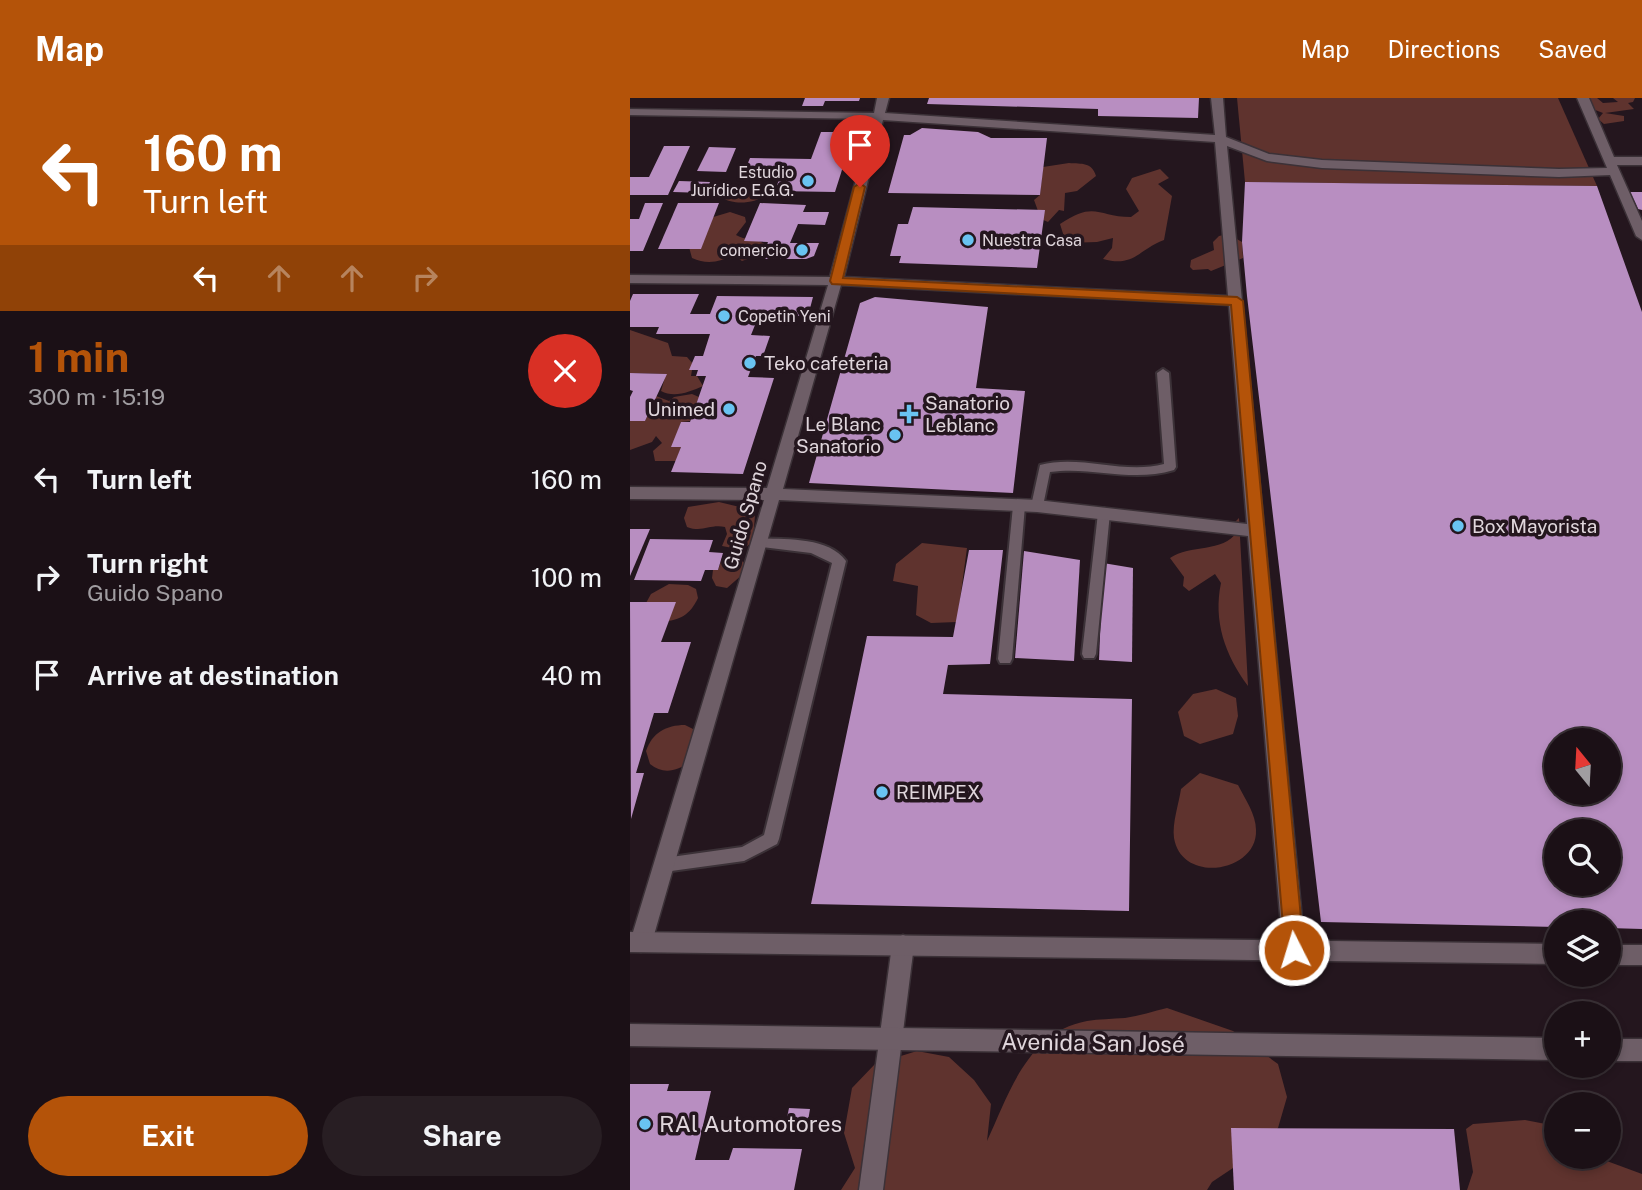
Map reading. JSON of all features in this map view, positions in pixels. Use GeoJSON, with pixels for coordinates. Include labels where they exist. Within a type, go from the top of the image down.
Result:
{"type":"FeatureCollection","features":[{"type":"Feature","properties":{"kind":"street","name":"Guido Spano"},"geometry":{"type":"LineString","coordinates":[[636,942],[664,865],[836,281],[883,98]]}},
{"type":"Feature","properties":{"kind":"street"},"geometry":{"type":"LineString","coordinates":[[1217,98],[1294,950]]}},
{"type":"Feature","properties":{"kind":"street"},"geometry":{"type":"LineString","coordinates":[[1583,98],[1642,236]]}},
{"type":"Feature","properties":{"kind":"street"},"geometry":{"type":"LineString","coordinates":[[630,112],[878,116],[1220,139],[1267,157],[1322,164],[1559,173],[1642,161]]}},
{"type":"Feature","properties":{"kind":"street"},"geometry":{"type":"LineString","coordinates":[[630,279],[836,281],[1237,301]]}},
{"type":"Feature","properties":{"kind":"street"},"geometry":{"type":"LineString","coordinates":[[630,493],[773,494],[1037,506],[1256,531]]}},
{"type":"Feature","properties":{"kind":"street"},"geometry":{"type":"LineString","coordinates":[[636,942],[1544,954]]}},
{"type":"Feature","properties":{"kind":"street"},"geometry":{"type":"LineString","coordinates":[[871,1190],[903,945]]}},
{"type":"Feature","properties":{"kind":"street"},"geometry":{"type":"LineString","coordinates":[[1621,955],[1642,955]]}},
{"type":"Feature","properties":{"kind":"street","name":"Avenida San José"},"geometry":{"type":"LineString","coordinates":[[630,1035],[1544,1049]]}},
{"type":"Feature","properties":{"kind":"street"},"geometry":{"type":"LineString","coordinates":[[1621,1049],[1642,1050]]}},
{"type":"Feature","properties":{"kind":"lane"},"geometry":{"type":"LineString","coordinates":[[1037,506],[1044,468],[1064,466],[1156,472],[1170,467],[1163,373]]}},
{"type":"Feature","properties":{"kind":"lane"},"geometry":{"type":"LineString","coordinates":[[1005,659],[1019,506]]}},
{"type":"Feature","properties":{"kind":"lane"},"geometry":{"type":"LineString","coordinates":[[1089,654],[1104,513]]}},
{"type":"Feature","properties":{"kind":"lane"},"geometry":{"type":"LineString","coordinates":[[664,865],[744,854],[771,839],[839,561],[832,554],[818,549],[759,544]]}},
{"type":"Feature","properties":{"kind":"shaded area"},"geometry":{"type":"Polygon","coordinates":[[[1237,98],[1558,98],[1597,186],[1245,182],[1237,98]]]}},
{"type":"Feature","properties":{"kind":"shaded area"},"geometry":{"type":"Polygon","coordinates":[[[1587,98],[1597,98],[1603,103],[1618,102],[1613,98],[1635,98],[1628,103],[1634,109],[1605,113],[1624,116],[1624,121],[1604,124],[1598,119],[1603,113],[1590,108],[1587,98]]]}},
{"type":"Feature","properties":{"kind":"shaded area"},"geometry":{"type":"Polygon","coordinates":[[[1069,163],[1089,166],[1096,176],[1077,191],[1065,193],[1064,211],[1059,210],[1048,222],[1041,219],[1034,200],[1040,195],[1043,167],[1069,163]]]}},
{"type":"Feature","properties":{"kind":"shaded area"},"geometry":{"type":"Polygon","coordinates":[[[1160,169],[1169,178],[1158,184],[1172,196],[1164,240],[1122,261],[1103,259],[1112,248],[1113,238],[1097,242],[1066,243],[1060,224],[1081,213],[1089,211],[1131,217],[1139,211],[1126,189],[1132,178],[1160,169]]]}},
{"type":"Feature","properties":{"kind":"shaded area"},"geometry":{"type":"Polygon","coordinates":[[[756,187],[765,194],[751,202],[723,198],[732,189],[756,187]]]}},
{"type":"Feature","properties":{"kind":"shaded area"},"geometry":{"type":"Polygon","coordinates":[[[730,212],[745,217],[746,222],[736,235],[763,243],[768,247],[767,252],[742,261],[734,255],[713,262],[692,258],[689,247],[710,218],[730,212]]]}},
{"type":"Feature","properties":{"kind":"shaded area"},"geometry":{"type":"Polygon","coordinates":[[[1228,234],[1242,242],[1243,258],[1211,271],[1193,270],[1190,267],[1191,260],[1214,250],[1213,242],[1219,236],[1228,234]]]}},
{"type":"Feature","properties":{"kind":"shaded area"},"geometry":{"type":"Polygon","coordinates":[[[630,330],[668,343],[672,356],[687,357],[693,364],[691,376],[697,376],[703,386],[671,394],[661,391],[666,374],[630,373],[630,330]]]}},
{"type":"Feature","properties":{"kind":"shaded area"},"geometry":{"type":"Polygon","coordinates":[[[692,394],[699,397],[690,421],[681,422],[672,447],[681,447],[676,461],[655,461],[653,451],[662,443],[656,436],[652,442],[630,450],[630,421],[645,421],[656,396],[669,401],[674,397],[692,394]]]}},
{"type":"Feature","properties":{"kind":"shaded area"},"geometry":{"type":"Polygon","coordinates":[[[719,502],[748,509],[755,515],[753,541],[743,550],[722,546],[727,534],[725,527],[687,527],[684,518],[688,507],[719,502]]]}},
{"type":"Feature","properties":{"kind":"shaded area"},"geometry":{"type":"Polygon","coordinates":[[[1239,518],[1248,686],[1233,662],[1223,637],[1219,611],[1221,583],[1215,574],[1189,591],[1183,586],[1184,577],[1170,558],[1231,539],[1237,532],[1233,524],[1239,518]]]}},
{"type":"Feature","properties":{"kind":"shaded area"},"geometry":{"type":"Polygon","coordinates":[[[922,543],[967,548],[957,622],[931,623],[916,615],[918,586],[893,581],[896,564],[922,543]]]}},
{"type":"Feature","properties":{"kind":"shaded area"},"geometry":{"type":"Polygon","coordinates":[[[739,557],[746,565],[743,574],[727,588],[716,586],[712,578],[713,570],[718,570],[722,559],[739,557]]]}},
{"type":"Feature","properties":{"kind":"shaded area"},"geometry":{"type":"Polygon","coordinates":[[[669,584],[688,585],[696,589],[698,598],[684,616],[662,622],[646,603],[651,594],[669,584]]]}},
{"type":"Feature","properties":{"kind":"shaded area"},"geometry":{"type":"Polygon","coordinates":[[[1216,689],[1236,698],[1238,716],[1233,734],[1200,744],[1184,736],[1178,712],[1193,694],[1216,689]]]}},
{"type":"Feature","properties":{"kind":"shaded area"},"geometry":{"type":"Polygon","coordinates":[[[685,725],[699,732],[690,762],[680,768],[665,771],[650,764],[646,751],[652,739],[666,728],[685,725]]]}},
{"type":"Feature","properties":{"kind":"shaded area"},"geometry":{"type":"Polygon","coordinates":[[[1200,773],[1238,785],[1256,824],[1253,844],[1245,856],[1219,867],[1204,867],[1190,862],[1180,853],[1174,838],[1181,789],[1200,773]]]}},
{"type":"Feature","properties":{"kind":"shaded area"},"geometry":{"type":"Polygon","coordinates":[[[1167,1008],[1233,1031],[1278,1064],[1287,1097],[1278,1128],[1233,1168],[1212,1182],[1207,1190],[841,1190],[855,1168],[844,1133],[852,1088],[875,1064],[917,1051],[949,1057],[974,1080],[991,1104],[987,1141],[1012,1085],[1035,1051],[1049,1038],[1066,1027],[1087,1021],[1125,1018],[1167,1008]]]}},
{"type":"Feature","properties":{"kind":"shaded area"},"geometry":{"type":"Polygon","coordinates":[[[1525,1120],[1544,1124],[1544,1169],[1621,1169],[1621,1166],[1642,1174],[1642,1190],[1467,1190],[1473,1172],[1466,1129],[1473,1124],[1525,1120]]]}},
{"type":"Feature","properties":{"kind":"building"},"geometry":{"type":"Polygon","coordinates":[[[805,98],[860,98],[859,101],[825,101],[823,106],[802,106],[805,98]]]}},
{"type":"Feature","properties":{"kind":"building"},"geometry":{"type":"Polygon","coordinates":[[[929,98],[1199,98],[1198,118],[1098,116],[1098,109],[927,104],[929,98]]]}},
{"type":"Feature","properties":{"kind":"building"},"geometry":{"type":"Polygon","coordinates":[[[922,128],[978,132],[991,138],[1047,138],[1040,195],[888,193],[904,135],[910,135],[922,128]]]}},
{"type":"Feature","properties":{"kind":"building","name":"Estudio Jurídico E.G.G."},"geometry":{"type":"Polygon","coordinates":[[[821,132],[854,132],[835,192],[775,191],[782,171],[745,170],[750,158],[811,159],[821,132]]]}},
{"type":"Feature","properties":{"kind":"building"},"geometry":{"type":"Polygon","coordinates":[[[664,146],[690,146],[668,195],[630,195],[630,177],[649,177],[664,146]]]}},
{"type":"Feature","properties":{"kind":"building"},"geometry":{"type":"Polygon","coordinates":[[[709,147],[736,148],[726,172],[697,171],[709,147]]]}},
{"type":"Feature","properties":{"kind":"building"},"geometry":{"type":"Polygon","coordinates":[[[679,181],[710,182],[705,193],[673,192],[679,181]]]}},
{"type":"Feature","properties":{"kind":"building","name":"Box Mayorista"},"geometry":{"type":"Polygon","coordinates":[[[1245,182],[1597,186],[1642,312],[1642,929],[1621,928],[1621,910],[1544,910],[1544,927],[1321,922],[1242,242],[1245,182]]]}},
{"type":"Feature","properties":{"kind":"building"},"geometry":{"type":"Polygon","coordinates":[[[1630,192],[1642,192],[1642,210],[1638,209],[1630,192]]]}},
{"type":"Feature","properties":{"kind":"building"},"geometry":{"type":"Polygon","coordinates":[[[645,203],[663,203],[643,251],[630,251],[630,219],[639,219],[645,203]]]}},
{"type":"Feature","properties":{"kind":"building"},"geometry":{"type":"Polygon","coordinates":[[[678,203],[719,203],[701,249],[658,249],[678,203]]]}},
{"type":"Feature","properties":{"kind":"building"},"geometry":{"type":"Polygon","coordinates":[[[760,203],[806,205],[803,212],[829,212],[825,225],[798,224],[790,243],[819,243],[814,256],[806,259],[761,259],[768,242],[744,241],[760,203]]]}},
{"type":"Feature","properties":{"kind":"building","name":"Nuestra Casa"},"geometry":{"type":"Polygon","coordinates":[[[913,207],[1045,210],[1037,268],[899,263],[901,256],[890,256],[898,224],[908,224],[913,207]]]}},
{"type":"Feature","properties":{"kind":"building"},"geometry":{"type":"Polygon","coordinates":[[[633,294],[699,294],[690,314],[710,314],[717,296],[813,297],[808,316],[759,315],[751,335],[770,336],[763,356],[756,356],[748,377],[774,378],[743,474],[671,472],[681,447],[671,447],[681,422],[690,422],[706,376],[696,376],[698,370],[689,370],[695,356],[703,356],[710,334],[656,334],[659,327],[630,327],[630,301],[633,294]]]}},
{"type":"Feature","properties":{"kind":"building","name":"Sanatorio Leblanc"},"geometry":{"type":"Polygon","coordinates":[[[875,297],[988,307],[976,388],[1025,391],[1013,493],[809,483],[860,303],[875,297]]]}},
{"type":"Feature","properties":{"kind":"building"},"geometry":{"type":"Polygon","coordinates":[[[630,373],[667,374],[645,421],[630,421],[630,397],[633,391],[630,390],[630,373]]]}},
{"type":"Feature","properties":{"kind":"building"},"geometry":{"type":"Polygon","coordinates":[[[630,529],[650,529],[630,576],[630,529]]]}},
{"type":"Feature","properties":{"kind":"building"},"geometry":{"type":"Polygon","coordinates":[[[650,539],[713,540],[709,552],[723,553],[718,570],[705,570],[701,581],[634,580],[650,539]]]}},
{"type":"Feature","properties":{"kind":"building"},"geometry":{"type":"Polygon","coordinates":[[[969,550],[1003,550],[990,664],[948,665],[943,694],[1132,699],[1129,911],[811,904],[867,636],[953,637],[969,550]]]}},
{"type":"Feature","properties":{"kind":"building"},"geometry":{"type":"Polygon","coordinates":[[[1024,551],[1080,560],[1074,661],[1015,658],[1024,551]]]}},
{"type":"Feature","properties":{"kind":"building"},"geometry":{"type":"Polygon","coordinates":[[[1103,563],[1133,568],[1132,662],[1099,660],[1103,563]]]}},
{"type":"Feature","properties":{"kind":"building"},"geometry":{"type":"Polygon","coordinates":[[[630,602],[676,602],[661,642],[691,642],[668,713],[654,713],[636,773],[644,773],[631,819],[630,602]]]}},
{"type":"Feature","properties":{"kind":"building"},"geometry":{"type":"Polygon","coordinates":[[[630,1084],[669,1084],[667,1091],[711,1091],[695,1160],[729,1160],[733,1148],[802,1149],[794,1190],[630,1190],[630,1084]]]}},
{"type":"Feature","properties":{"kind":"building"},"geometry":{"type":"Polygon","coordinates":[[[789,1108],[810,1109],[806,1133],[784,1132],[789,1108]]]}},
{"type":"Feature","properties":{"kind":"building"},"geometry":{"type":"Polygon","coordinates":[[[1231,1128],[1454,1129],[1460,1190],[1234,1190],[1231,1128]]]}},
{"type":"Feature","properties":{"kind":"place","name":"Estudio Jurídico E.G.G."},"geometry":{"type":"Point","coordinates":[808,181]}},
{"type":"Feature","properties":{"kind":"place","name":"Nuestra Casa"},"geometry":{"type":"Point","coordinates":[968,240]}},
{"type":"Feature","properties":{"kind":"place","name":"comercio"},"geometry":{"type":"Point","coordinates":[802,250]}},
{"type":"Feature","properties":{"kind":"place","name":"Copetin Yeni"},"geometry":{"type":"Point","coordinates":[724,316]}},
{"type":"Feature","properties":{"kind":"place","name":"Teko cafeteria"},"geometry":{"type":"Point","coordinates":[750,363]}},
{"type":"Feature","properties":{"kind":"place","name":"Unimed"},"geometry":{"type":"Point","coordinates":[729,409]}},
{"type":"Feature","properties":{"kind":"place","name":"Sanatorio Leblanc"},"geometry":{"type":"Point","coordinates":[909,414]}},
{"type":"Feature","properties":{"kind":"place","name":"Le Blanc Sanatorio"},"geometry":{"type":"Point","coordinates":[895,435]}},
{"type":"Feature","properties":{"kind":"place","name":"Box Mayorista"},"geometry":{"type":"Point","coordinates":[1458,526]}},
{"type":"Feature","properties":{"kind":"place","name":"REIMPEX"},"geometry":{"type":"Point","coordinates":[882,792]}},
{"type":"Feature","properties":{"kind":"place","name":"RAl Automotores"},"geometry":{"type":"Point","coordinates":[645,1124]}},
{"type":"Feature","properties":{"kind":"route"},"geometry":{"type":"LineString","coordinates":[[860,187],[836,281],[1237,301],[1294,950]]}}]}
